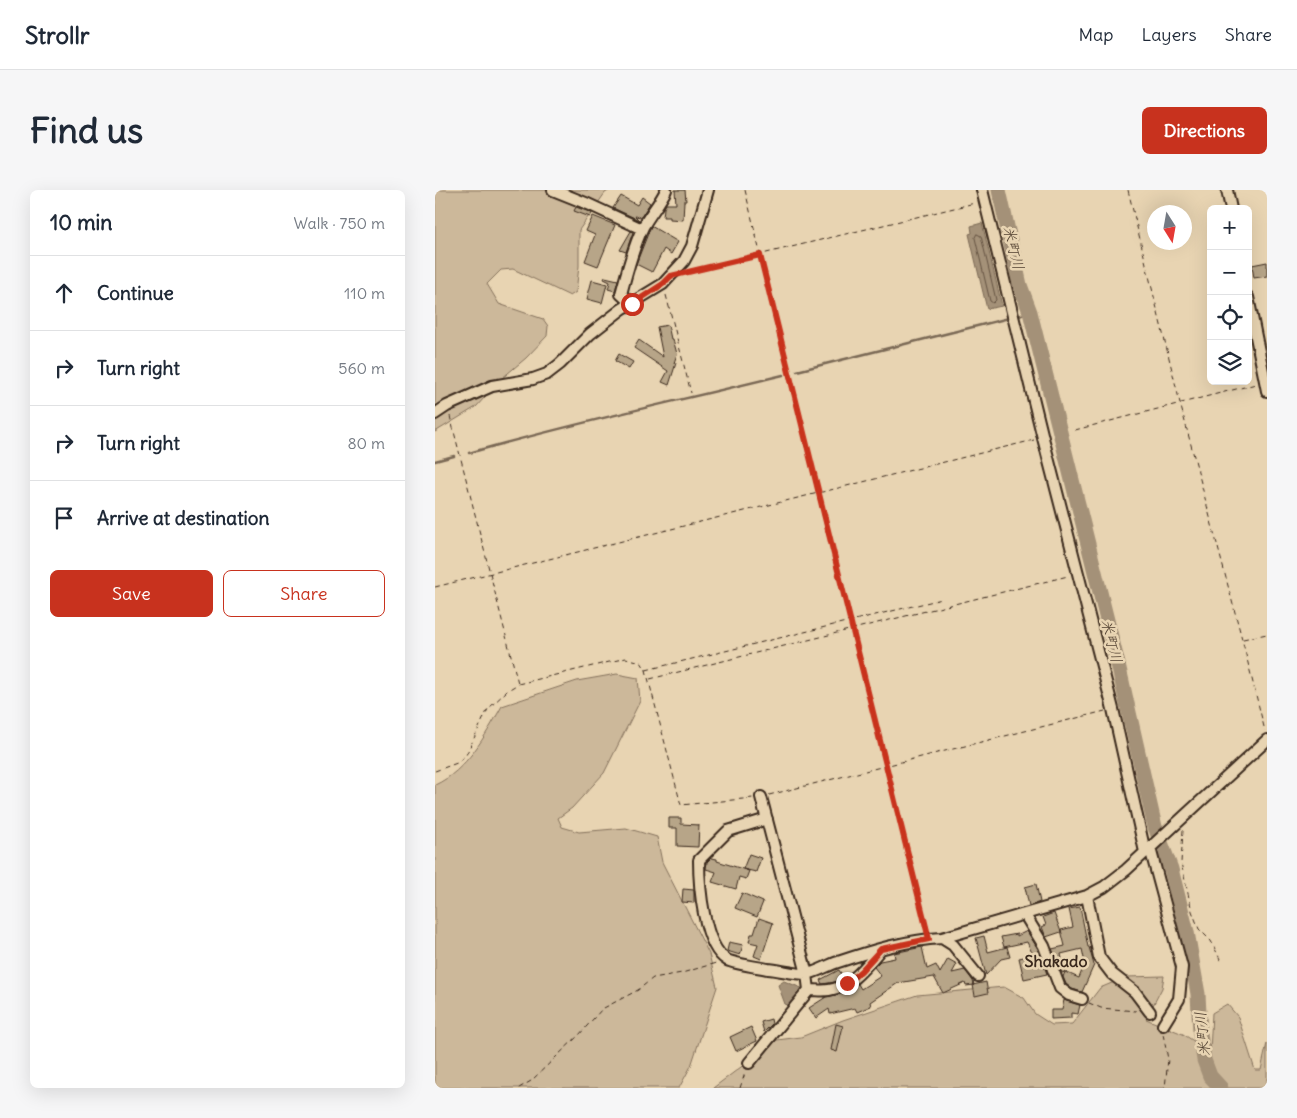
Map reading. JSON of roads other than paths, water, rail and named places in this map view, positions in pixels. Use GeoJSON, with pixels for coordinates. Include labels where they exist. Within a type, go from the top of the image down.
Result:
{"type":"FeatureCollection","features":[{"type":"Feature","properties":{"kind":"street"},"geometry":{"type":"LineString","coordinates":[[553,190],[642,229]]}},
{"type":"Feature","properties":{"kind":"street"},"geometry":{"type":"LineString","coordinates":[[632,304],[621,294],[642,229],[667,190]]}},
{"type":"Feature","properties":{"kind":"street"},"geometry":{"type":"LineString","coordinates":[[435,414],[447,406],[492,386],[533,379],[547,374],[567,358],[590,334],[663,284],[684,261],[692,246],[708,190]]}},
{"type":"Feature","properties":{"kind":"street"},"geometry":{"type":"LineString","coordinates":[[982,190],[1113,710],[1182,967],[1179,999],[1163,1025]]}},
{"type":"Feature","properties":{"kind":"street"},"geometry":{"type":"LineString","coordinates":[[1227,190],[1230,205]]}},
{"type":"Feature","properties":{"kind":"street"},"geometry":{"type":"LineString","coordinates":[[1252,316],[1266,386]]}},
{"type":"Feature","properties":{"kind":"street"},"geometry":{"type":"LineString","coordinates":[[767,819],[728,831],[699,860],[700,890],[705,920],[714,945],[726,960],[753,967],[807,974],[881,949],[942,938],[1087,896],[1104,887],[1149,848],[1267,740]]}},
{"type":"Feature","properties":{"kind":"street"},"geometry":{"type":"LineString","coordinates":[[749,1062],[809,990],[807,974],[761,797]]}},
{"type":"Feature","properties":{"kind":"street"},"geometry":{"type":"LineString","coordinates":[[1087,896],[1099,957],[1112,974],[1135,992],[1150,1012]]}},
{"type":"Feature","properties":{"kind":"street"},"geometry":{"type":"LineString","coordinates":[[1025,915],[1047,954],[1060,988],[1069,995],[1082,999]]}},
{"type":"Feature","properties":{"kind":"street"},"geometry":{"type":"LineString","coordinates":[[942,938],[953,944],[978,976]]}},
{"type":"Feature","properties":{"kind":"street"},"geometry":{"type":"LineString","coordinates":[[809,990],[828,990],[847,983],[881,949]]}},
{"type":"Feature","properties":{"kind":"water"},"geometry":{"type":"Polygon","coordinates":[[[982,223],[1002,306],[987,309],[969,234],[972,233],[971,226],[982,223]]]}},
{"type":"Feature","properties":{"kind":"water"},"geometry":{"type":"Polygon","coordinates":[[[784,981],[804,989],[791,1006],[785,1004],[778,985],[784,981]]]}},
{"type":"Feature","properties":{"kind":"waterway","name":"米町川"},"geometry":{"type":"LineString","coordinates":[[999,190],[1020,285],[1030,312],[1118,664],[1155,827],[1171,869],[1187,932],[1198,994],[1200,1033],[1204,1060],[1210,1076],[1221,1088]]}},
{"type":"Feature","properties":{"kind":"waterway"},"geometry":{"type":"LineString","coordinates":[[1019,316],[1030,312]]}},
{"type":"Feature","properties":{"kind":"waterway"},"geometry":{"type":"LineString","coordinates":[[797,371],[1009,318]]}},
{"type":"Feature","properties":{"kind":"waterway"},"geometry":{"type":"LineString","coordinates":[[469,453],[586,422],[783,375]]}},
{"type":"Feature","properties":{"kind":"waterway"},"geometry":{"type":"LineString","coordinates":[[435,461],[454,456]]}},
{"type":"Feature","properties":{"kind":"district","name":"Shakado"},"geometry":{"type":"Point","coordinates":[1056,961]}}]}
